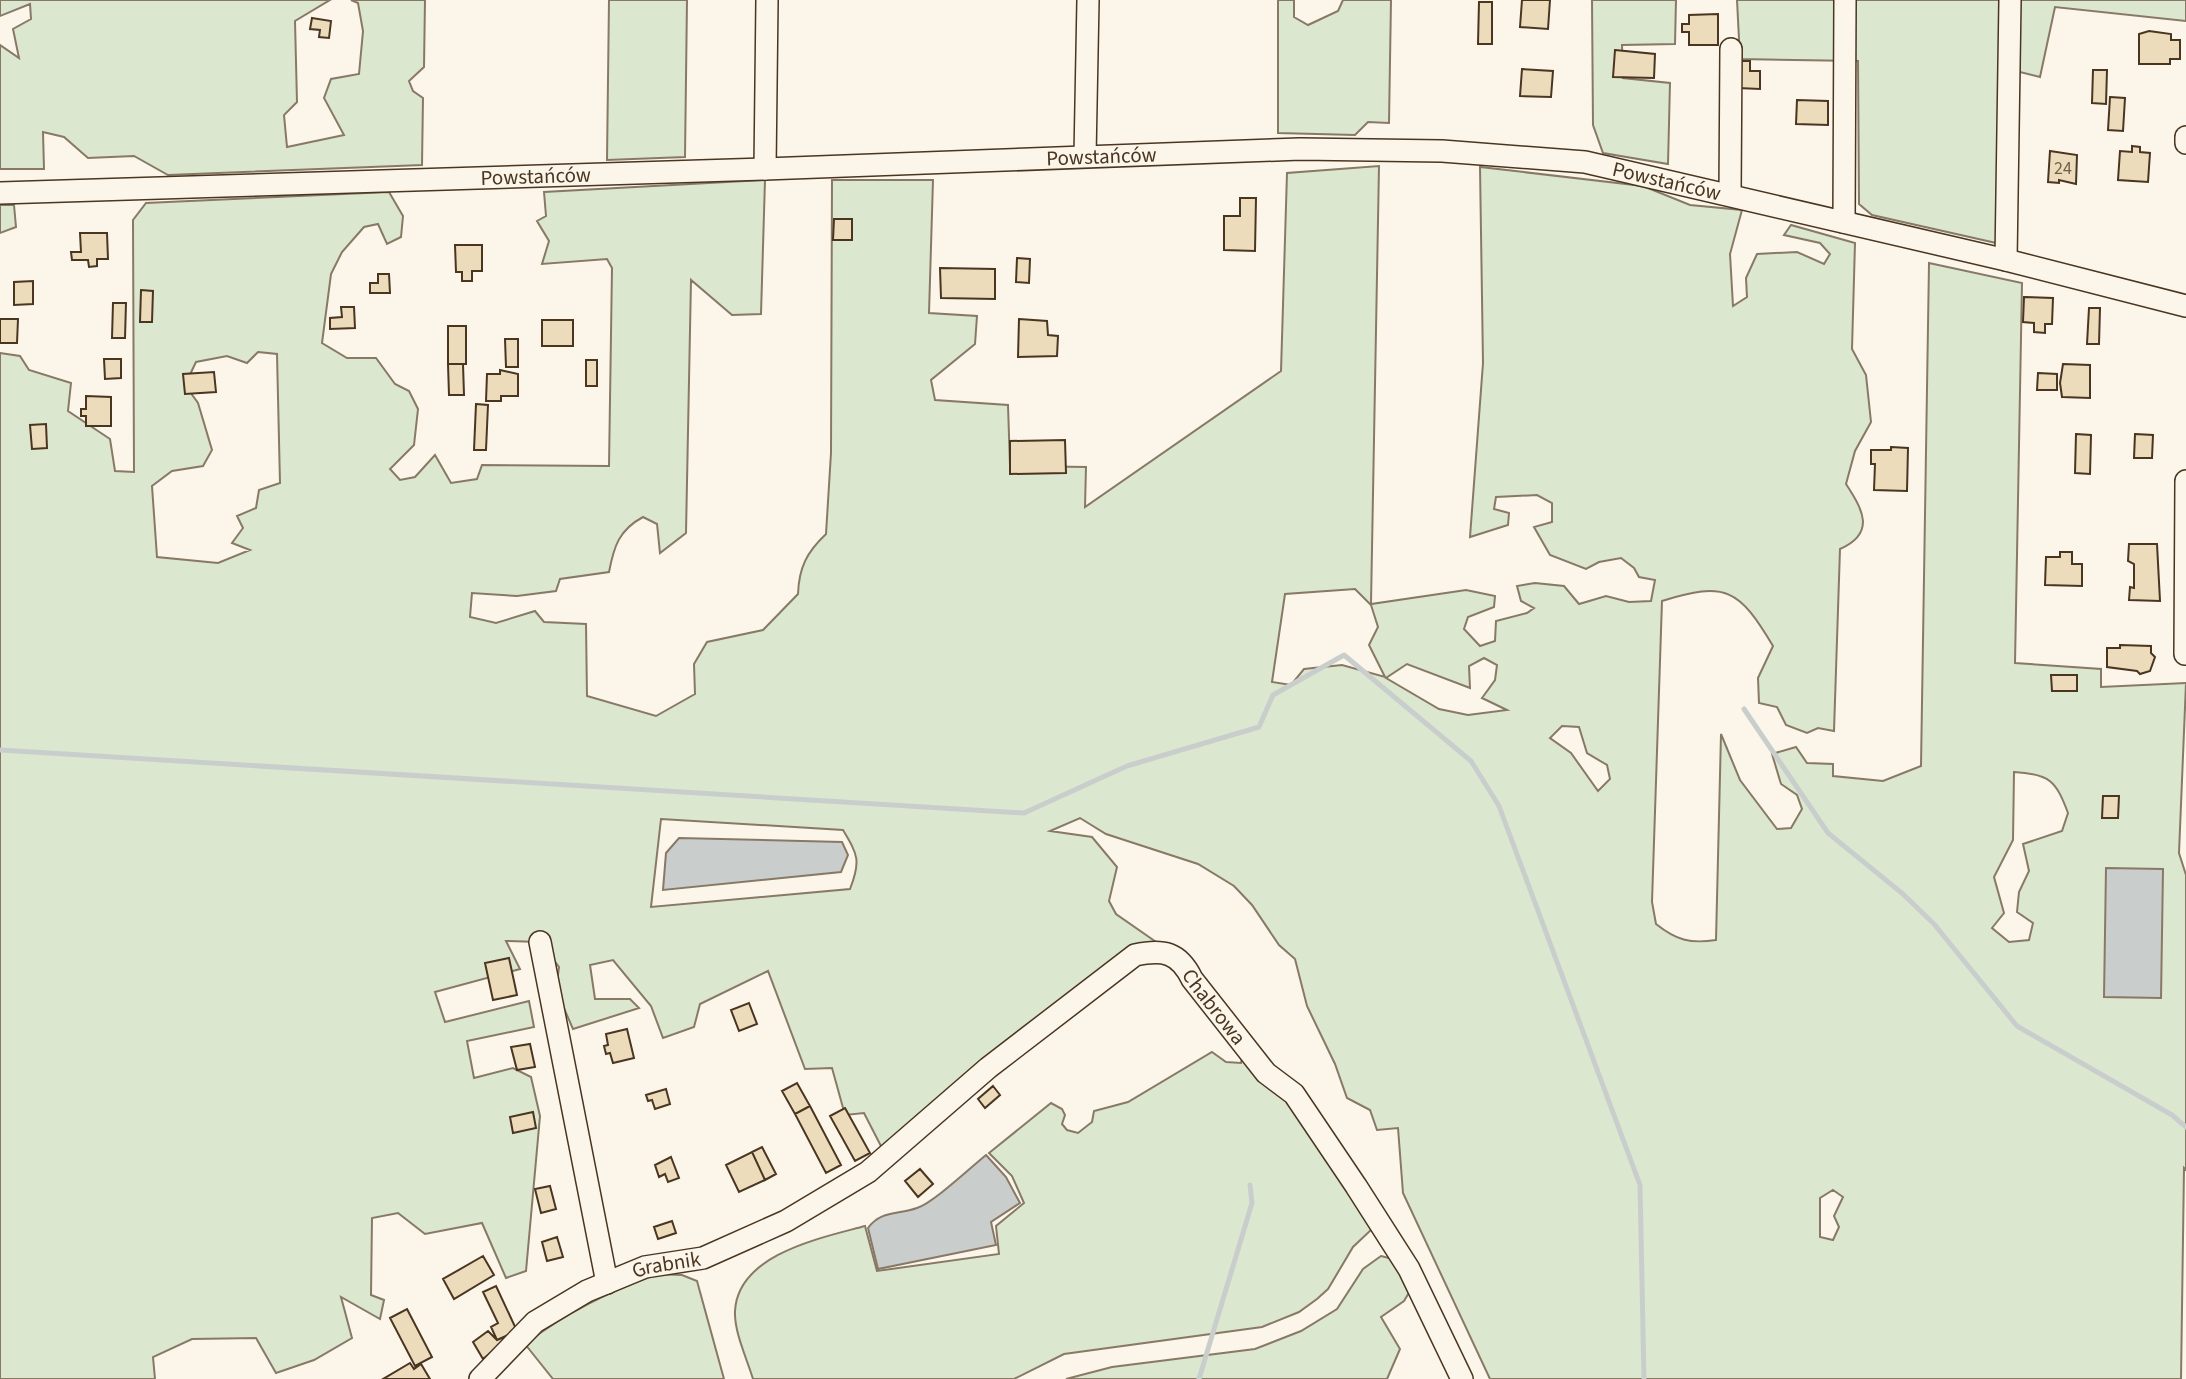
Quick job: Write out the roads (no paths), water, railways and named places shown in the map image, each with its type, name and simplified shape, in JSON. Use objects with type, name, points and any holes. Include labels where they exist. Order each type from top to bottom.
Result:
[{"type":"street","points":[[765,169],[767,0]]},
{"type":"street","points":[[1085,156],[1088,0]]},
{"type":"street","points":[[1844,222],[1845,0]]},
{"type":"street","points":[[2006,260],[2010,0]]},
{"type":"street","points":[[1730,194],[1731,49]]},
{"type":"street","points":[[2186,137],[2186,143]]},
{"type":"street","name":"Powstańców","points":[[0,193],[1300,149],[1442,151],[1585,162],[2006,260],[2186,306]]},
{"type":"street","points":[[2185,653],[2186,481]]},
{"type":"street","points":[[540,942],[607,1283]]},
{"type":"street","name":"Chabrowa","points":[[869,1172],[988,1068],[1135,955],[1156,950],[1173,954],[1185,965],[1192,979],[1266,1073],[1294,1094],[1409,1269],[1462,1379]]},
{"type":"street","name":"Grabnik","points":[[480,1379],[511,1350],[535,1322],[607,1283],[645,1267],[703,1258],[786,1221],[869,1172]]},
{"type":"waterway","points":[[0,750],[1024,813],[1127,766],[1259,727],[1273,695],[1344,655],[1471,761],[1499,806],[1640,1185],[1644,1379]]},
{"type":"waterway","points":[[1744,709],[1828,833],[1903,894],[1934,924],[2017,1026],[2172,1115],[2186,1127]]},
{"type":"waterway","points":[[1199,1379],[1252,1203],[1250,1185]]}]
